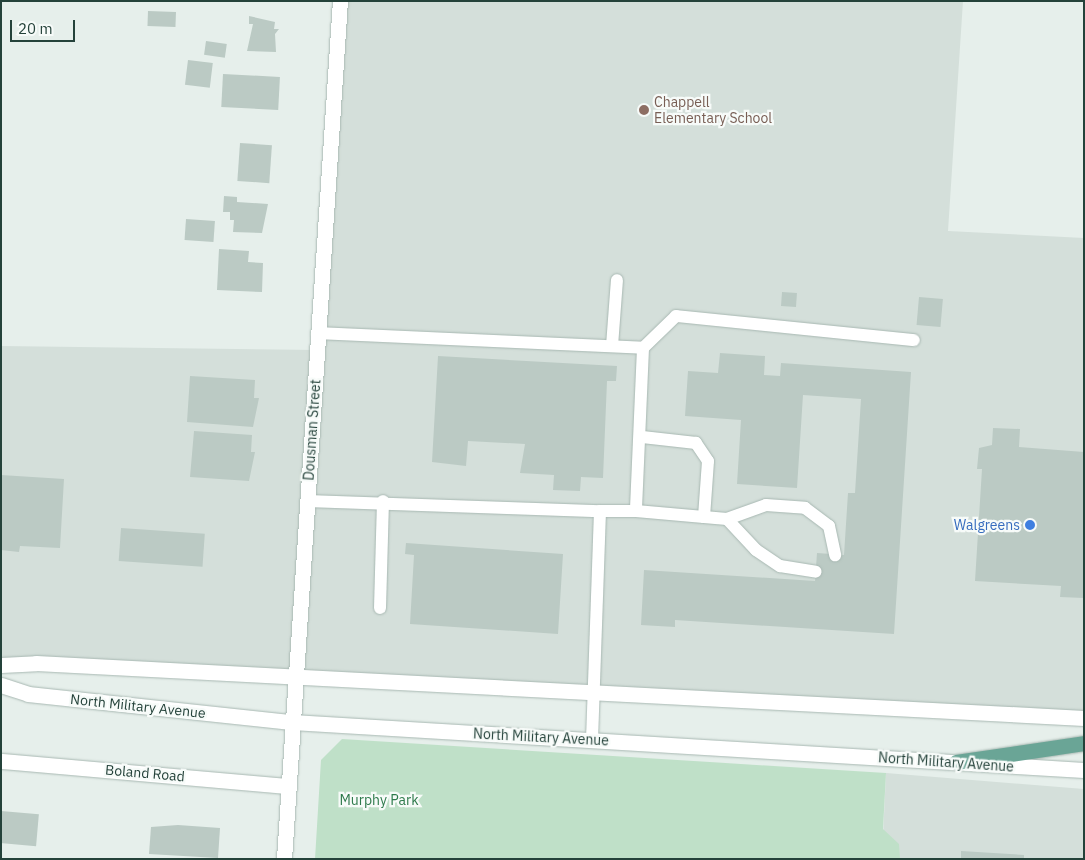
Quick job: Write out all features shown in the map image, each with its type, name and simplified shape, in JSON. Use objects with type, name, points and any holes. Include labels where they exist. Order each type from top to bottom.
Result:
[{"type":"main road","name":"Dousman Street","points":[[284,859],[340,1]]},
{"type":"main road","points":[[1,665],[296,677],[1084,718]]},
{"type":"main road","name":"North Military Avenue","points":[[1,685],[28,694],[292,722],[1084,770]]},
{"type":"main road","points":[[956,762],[1084,743]]},
{"type":"main road","name":"Boland Road","points":[[1,761],[288,786]]},
{"type":"lane","points":[[612,346],[617,280]]},
{"type":"lane","points":[[636,512],[642,437],[643,348],[676,316],[914,340]]},
{"type":"lane","points":[[317,333],[643,348]]},
{"type":"lane","points":[[642,437],[696,443],[708,461],[704,517]]},
{"type":"lane","points":[[307,501],[383,501],[636,512],[727,519],[766,505],[805,508],[829,526],[835,554]]},
{"type":"lane","points":[[380,608],[383,501]]},
{"type":"lane","points":[[592,740],[600,511]]},
{"type":"lane","points":[[727,519],[756,550],[780,566],[816,572]]},
{"type":"shaded area","points":[[340,1],[963,1],[948,231],[1084,238],[1084,718],[1,665],[1,346],[317,350]]},
{"type":"shaded area","points":[[886,773],[1084,789],[1084,859],[882,859]]},
{"type":"green space","name":"Murphy Park","points":[[342,739],[886,773],[883,829],[899,844],[900,859],[315,859],[321,760]]},
{"type":"building","points":[[148,11],[176,12],[175,27],[147,26]]},
{"type":"building","points":[[249,16],[275,22],[274,29],[279,29],[275,34],[276,52],[247,51],[253,24],[249,24]]},
{"type":"building","points":[[206,41],[227,44],[225,58],[204,55]]},
{"type":"building","points":[[188,60],[213,63],[210,88],[185,85]]},
{"type":"building","points":[[223,74],[280,77],[278,110],[221,107]]},
{"type":"building","points":[[240,143],[272,145],[269,183],[237,181]]},
{"type":"building","points":[[224,196],[237,197],[237,202],[268,204],[262,233],[233,232],[234,220],[230,220],[230,212],[223,212]]},
{"type":"building","points":[[186,219],[215,221],[213,242],[185,240]]},
{"type":"building","points":[[219,249],[249,251],[248,262],[263,263],[262,292],[217,290]]},
{"type":"building","points":[[782,292],[797,293],[796,307],[781,306]]},
{"type":"building","points":[[919,297],[943,299],[940,327],[917,325]]},
{"type":"building","points":[[720,353],[765,356],[764,375],[780,376],[781,363],[911,372],[894,634],[675,620],[675,627],[641,625],[644,570],[815,581],[817,553],[844,555],[848,493],[855,493],[861,399],[803,395],[797,488],[737,484],[741,420],[685,416],[688,371],[718,373]]},
{"type":"building","points":[[438,356],[617,366],[616,381],[607,381],[603,478],[581,477],[580,491],[553,490],[554,475],[520,473],[525,444],[468,441],[466,466],[432,462]]},
{"type":"building","points":[[190,376],[255,380],[254,398],[259,398],[253,427],[187,422]]},
{"type":"building","points":[[993,428],[1020,429],[1019,447],[1084,452],[1084,598],[1060,597],[1061,586],[975,581],[982,469],[977,469],[979,448],[992,445]]},
{"type":"building","points":[[194,431],[252,435],[251,452],[255,452],[249,481],[190,477]]},
{"type":"building","points":[[1,475],[64,479],[60,548],[20,546],[19,552],[1,550]]},
{"type":"building","points":[[121,528],[205,534],[202,567],[119,561]]},
{"type":"building","points":[[406,543],[563,554],[558,634],[410,624],[414,555],[405,554]]},
{"type":"building","points":[[1,811],[39,814],[36,846],[1,843]]},
{"type":"building","points":[[178,825],[220,828],[218,858],[149,854],[151,827]]},
{"type":"building","points":[[961,851],[1024,855],[1024,859],[961,859]]},
{"type":"place","name":"Chappell Elementary School","points":[[644,110]]},
{"type":"place","name":"Walgreens","points":[[1030,525]]}]
